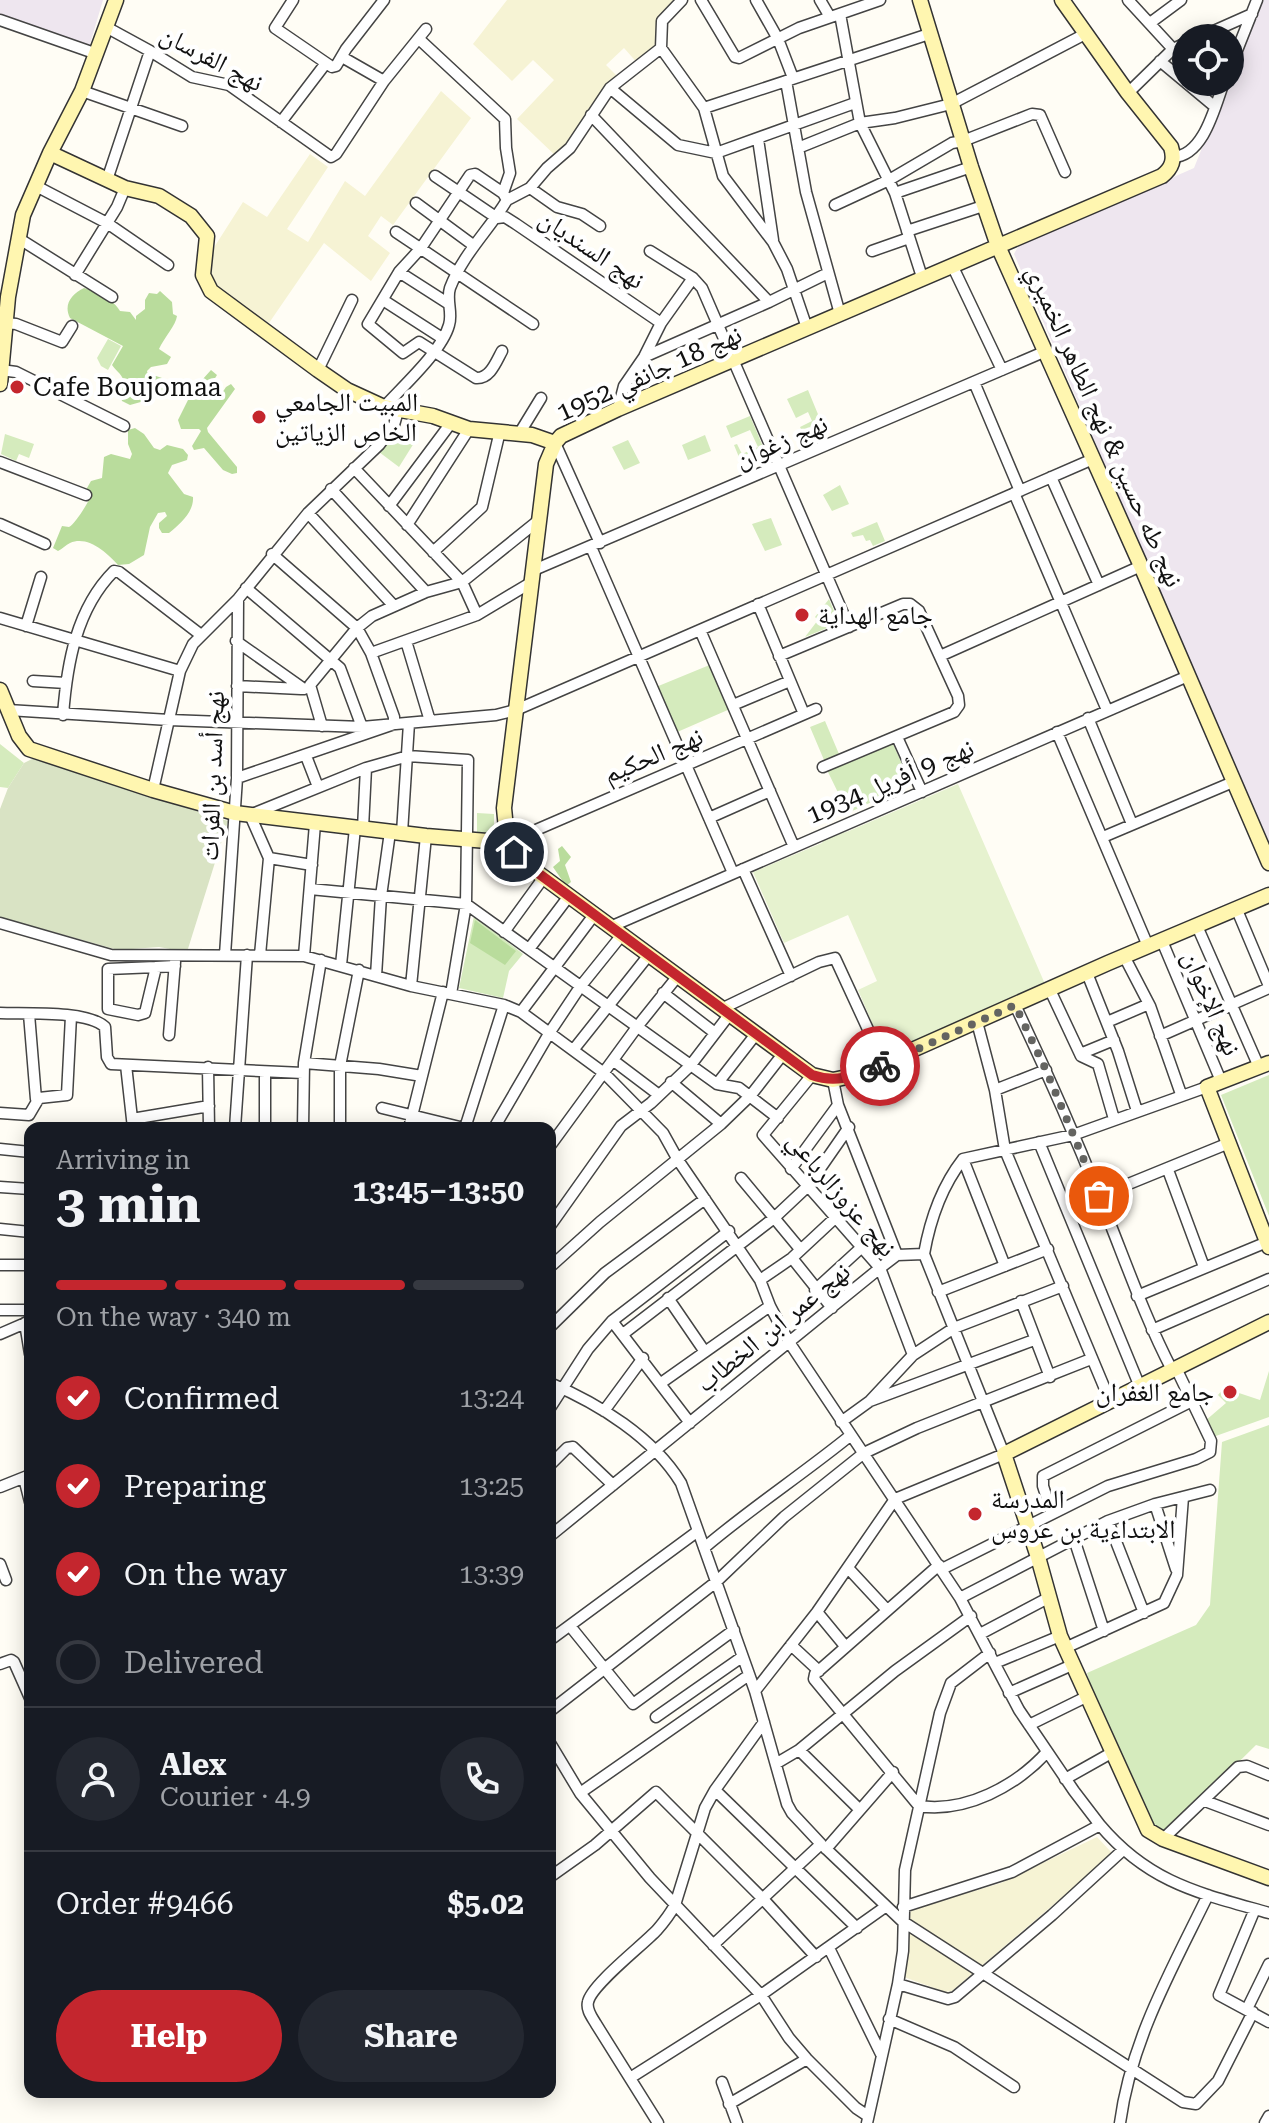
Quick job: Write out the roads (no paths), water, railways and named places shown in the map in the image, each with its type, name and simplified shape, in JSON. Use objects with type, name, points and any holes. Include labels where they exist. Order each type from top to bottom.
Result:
[{"type":"street","points":[[116,0],[82,91],[23,215],[5,323],[1,377],[16,372],[124,426]]},
{"type":"street","points":[[293,0],[275,28],[330,67],[336,66],[384,0]]},
{"type":"street","points":[[682,0],[662,21],[661,48],[704,108],[723,176],[773,242],[807,328]]},
{"type":"street","points":[[701,0],[737,58],[880,0]]},
{"type":"street","points":[[756,0],[778,39],[790,79],[793,125],[806,192],[840,314]]},
{"type":"street","points":[[820,0],[835,16],[848,59],[860,123],[895,193],[922,277]]},
{"type":"street","name":"نهج طه حسين & نهج الطاهر الخميري","points":[[920,0],[998,246],[1269,863]]},
{"type":"street","points":[[1062,0],[1171,147],[1173,157],[1181,157],[1195,148],[1218,96]]},
{"type":"street","points":[[1128,0],[1172,48]]},
{"type":"street","points":[[1150,23],[1181,0]]},
{"type":"street","points":[[1244,34],[1257,0]]},
{"type":"street","points":[[1230,24],[1252,14]]},
{"type":"street","points":[[0,20],[97,54]]},
{"type":"street","name":"نهج الفرسان","points":[[106,27],[192,77],[229,85],[333,156],[384,81],[426,29]]},
{"type":"street","points":[[798,148],[860,123],[951,104],[1087,33]]},
{"type":"street","points":[[704,108],[929,34]]},
{"type":"street","points":[[153,790],[180,671],[193,644],[238,599],[308,513],[394,425],[391,409],[449,325],[450,288],[473,245],[497,218],[505,197],[510,176],[505,119],[419,39]]},
{"type":"street","points":[[505,197],[530,188],[570,148],[610,88],[661,48]]},
{"type":"street","points":[[1128,93],[1172,50]]},
{"type":"street","points":[[107,180],[150,51]]},
{"type":"street","points":[[342,57],[384,81]]},
{"type":"street","points":[[1160,61],[1214,106]]},
{"type":"street","points":[[281,122],[326,63]]},
{"type":"street","points":[[610,88],[678,145],[716,153],[855,103]]},
{"type":"street","points":[[82,91],[182,126]]},
{"type":"street","points":[[591,115],[769,302]]},
{"type":"street","points":[[835,205],[889,180],[952,143],[1023,117],[1040,115],[1065,172]]},
{"type":"street","points":[[758,139],[773,242]]},
{"type":"street","points":[[50,153],[125,188],[154,194],[191,216],[207,236],[203,275],[211,291],[347,390],[391,409],[433,416],[469,429],[519,434],[555,443],[639,656],[709,818],[791,976]]},
{"type":"street","name":"نهج 18 جانفي 1952","points":[[507,839],[504,808],[546,464],[555,443],[570,431],[618,409],[1162,176],[1171,167],[1173,157]]},
{"type":"street","points":[[895,193],[971,167]]},
{"type":"street","points":[[502,351],[489,374],[480,379],[419,342],[404,353],[370,327],[370,317],[399,272],[421,248],[473,174],[505,197]]},
{"type":"street","name":"نهج السنديان","points":[[435,176],[497,218],[505,217],[516,224],[661,323]]},
{"type":"street","points":[[36,186],[107,223],[168,265]]},
{"type":"street","points":[[75,275],[125,188]]},
{"type":"street","points":[[530,188],[557,207],[582,214],[600,226]]},
{"type":"street","points":[[416,203],[473,245]]},
{"type":"street","points":[[872,251],[983,206]]},
{"type":"street","points":[[396,232],[533,324]]},
{"type":"street","points":[[18,238],[112,297]]},
{"type":"street","points":[[650,251],[693,278],[702,288],[849,627]]},
{"type":"street","points":[[952,265],[1002,370]]},
{"type":"street","points":[[399,272],[449,304]]},
{"type":"street","points":[[644,357],[828,273]]},
{"type":"street","points":[[618,409],[624,386],[644,357],[661,323],[693,278]]},
{"type":"street","points":[[318,370],[352,300]]},
{"type":"street","points":[[383,300],[442,338]]},
{"type":"street","points":[[5,323],[16,324],[62,342],[72,326]]},
{"type":"street","name":"نهج زغوان","points":[[371,653],[477,615],[533,576],[596,545],[1046,351]]},
{"type":"street","points":[[974,382],[1107,710]]},
{"type":"street","points":[[519,434],[541,398]]},
{"type":"street","points":[[389,506],[451,423]]},
{"type":"street","points":[[407,525],[469,429]]},
{"type":"street","points":[[433,552],[482,507],[500,431]]},
{"type":"street","points":[[8,710],[362,727],[496,715],[516,710],[1093,459]]},
{"type":"street","points":[[0,462],[86,495]]},
{"type":"street","points":[[354,468],[462,582],[477,615]]},
{"type":"street","points":[[1051,477],[1099,585]]},
{"type":"street","points":[[331,489],[426,592]]},
{"type":"street","points":[[308,513],[393,605]]},
{"type":"street","points":[[307,689],[357,628],[372,616],[426,592],[462,582],[539,520]]},
{"type":"street","points":[[0,524],[45,544]]},
{"type":"street","points":[[272,554],[357,628],[371,653],[394,724]]},
{"type":"street","points":[[940,656],[1141,566]]},
{"type":"street","points":[[63,715],[66,683],[84,614],[92,599],[116,571],[201,635]]},
{"type":"street","points":[[26,626],[41,577]]},
{"type":"street","points":[[246,588],[340,668],[362,727]]},
{"type":"street","name":"نهج أسد بن الفرات","points":[[225,955],[242,814],[237,778],[238,599]]},
{"type":"street","points":[[758,604],[804,714]]},
{"type":"street","points":[[779,656],[903,604],[910,604],[919,611],[958,696],[957,709],[823,767]]},
{"type":"street","points":[[0,618],[180,671]]},
{"type":"street","points":[[700,630],[794,847]]},
{"type":"street","points":[[236,641],[307,689],[322,726]]},
{"type":"street","points":[[406,641],[430,721]]},
{"type":"street","name":"نهج 9 أفريل 1934","points":[[615,931],[738,871],[1188,676]]},
{"type":"street","points":[[33,681],[66,683]]},
{"type":"street","points":[[733,705],[790,681]]},
{"type":"street","points":[[237,686],[307,689]]},
{"type":"street","points":[[0,690],[19,736],[29,749],[153,790],[242,814],[468,840],[507,839],[523,862],[648,956],[812,1075],[833,1080],[884,1064],[1124,956],[1269,895]]},
{"type":"street","name":"نهج الحكيم","points":[[507,839],[529,833],[816,709]]},
{"type":"street","points":[[1088,718],[1132,824]]},
{"type":"street","points":[[376,976],[381,896],[396,832],[408,756],[409,723]]},
{"type":"street","points":[[237,778],[394,724]]},
{"type":"street","name":"نهج الإخوان","points":[[1057,732],[1103,837],[1196,1022],[1214,1084]]},
{"type":"street","points":[[897,737],[922,792]]},
{"type":"street","points":[[306,756],[318,787]]},
{"type":"street","points":[[242,814],[366,768],[408,756],[468,760],[466,904],[447,993],[410,1122]]},
{"type":"street","points":[[341,965],[366,768]]},
{"type":"street","points":[[1103,837],[1233,782]]},
{"type":"street","points":[[709,818],[770,791]]},
{"type":"street","points":[[242,814],[269,858],[260,955]]},
{"type":"street","points":[[304,956],[315,824]]},
{"type":"street","points":[[411,986],[426,836]]},
{"type":"street","points":[[269,858],[312,865]]},
{"type":"street","points":[[504,932],[544,877]]},
{"type":"street","points":[[310,889],[466,904],[690,1066],[717,1084],[735,1086],[751,1095],[778,1118]]},
{"type":"street","points":[[529,949],[569,896]]},
{"type":"street","points":[[1160,1036],[1269,987],[1237,910]]},
{"type":"street","points":[[521,1012],[594,915]]},
{"type":"street","points":[[0,923],[111,955],[175,961]]},
{"type":"street","points":[[1197,926],[1232,1005],[1264,1065],[1073,1135],[963,1159],[949,1179],[928,1230],[924,1254],[1004,1454],[1062,1642],[1148,1830],[1163,1839],[1269,1878]]},
{"type":"street","points":[[498,1122],[550,1032],[615,931]]},
{"type":"street","points":[[156,967],[145,1013],[138,1015],[108,1009],[108,969],[156,967],[175,961],[225,955],[304,956],[411,986],[504,1005],[521,1012],[604,1073],[663,1133],[678,1160],[729,1231],[760,1280],[789,1342],[960,1598],[1029,1725],[1100,1825],[1123,1850],[1156,1874],[1208,1895],[1269,1913]]},
{"type":"street","points":[[236,1122],[247,955]]},
{"type":"street","points":[[574,1049],[648,956]]},
{"type":"street","points":[[1124,956],[1149,1004],[1181,1094]]},
{"type":"street","points":[[556,1218],[621,1126],[690,1066],[715,1033],[725,1012],[827,958],[836,959],[884,1064]]},
{"type":"street","points":[[303,1122],[304,1068],[321,960]]},
{"type":"street","points":[[169,1035],[175,961]]},
{"type":"street","points":[[340,1122],[340,1066],[359,970]]},
{"type":"street","points":[[1087,973],[1114,1040],[1137,1111]]},
{"type":"street","points":[[556,1138],[677,977]]},
{"type":"street","points":[[1050,990],[1080,1054],[1098,1064],[1114,1119]]},
{"type":"street","points":[[663,993],[715,1033]]},
{"type":"street","points":[[1107,1022],[1149,1004]]},
{"type":"street","points":[[466,1122],[504,1005]]},
{"type":"street","points":[[1015,1005],[1046,1070],[1152,1330],[1211,1441],[1210,1452],[1126,1479],[940,1567],[845,1646],[814,1679],[919,1806],[933,1809],[960,1806],[986,1796],[1028,1770],[1047,1752]]},
{"type":"street","points":[[0,1013],[71,1016],[103,1024],[107,1061],[126,1065],[265,1072],[340,1066],[422,1076]]},
{"type":"street","points":[[0,1113],[29,1115],[36,1099],[29,1014]]},
{"type":"street","points":[[36,1099],[67,1095],[71,1016]]},
{"type":"street","points":[[977,1022],[995,1090],[1005,1150],[1110,1401]]},
{"type":"street","points":[[717,1084],[756,1034]]},
{"type":"street","points":[[1080,1054],[1114,1040]]},
{"type":"street","points":[[556,1262],[721,1124],[751,1095],[783,1054]]},
{"type":"street","points":[[614,1061],[659,1095]]},
{"type":"street","points":[[126,1065],[132,1122]]},
{"type":"street","points":[[208,1067],[209,1122]]},
{"type":"street","points":[[995,1090],[1046,1070]]},
{"type":"street","points":[[265,1072],[265,1122]]},
{"type":"street","name":"نهج عزوزالرباعي","points":[[812,1075],[763,1135],[880,1268],[913,1355]]},
{"type":"street","points":[[833,1080],[838,1105],[897,1255],[924,1254]]},
{"type":"street","points":[[671,1082],[721,1124]]},
{"type":"street","points":[[1137,1296],[1268,1244],[1229,1143],[1214,1084]]},
{"type":"street","points":[[791,1169],[838,1105]]},
{"type":"street","points":[[137,1122],[209,1106]]},
{"type":"street","points":[[382,1108],[440,1122]]},
{"type":"street","points":[[623,1334],[774,1218],[808,1186],[849,1127]]},
{"type":"street","points":[[1039,1142],[1140,1387]]},
{"type":"street","points":[[1099,1196],[1229,1143]]},
{"type":"street","points":[[0,1149],[24,1151]]},
{"type":"street","points":[[963,1159],[1005,1266]]},
{"type":"street","points":[[1168,1170],[1204,1267]]},
{"type":"street","points":[[741,1178],[774,1218],[815,1290],[832,1308]]},
{"type":"street","points":[[0,1187],[24,1189]]},
{"type":"street","points":[[556,1321],[605,1273],[705,1199]]},
{"type":"street","points":[[760,1280],[796,1254],[835,1218]]},
{"type":"street","points":[[0,1229],[24,1231]]},
{"type":"street","points":[[556,1399],[588,1349],[612,1321],[729,1231]]},
{"type":"street","points":[[815,1290],[862,1247]]},
{"type":"street","points":[[938,1292],[1048,1249]]},
{"type":"street","name":"نهج عمر ابن الخطاب","points":[[556,1531],[897,1255]]},
{"type":"street","points":[[0,1265],[24,1265]]},
{"type":"street","points":[[1152,1330],[1269,1279]]},
{"type":"street","points":[[841,1422],[870,1401],[913,1355],[954,1328],[1063,1286]]},
{"type":"street","points":[[668,1298],[705,1352]]},
{"type":"street","points":[[1021,1301],[1050,1377]]},
{"type":"street","points":[[661,1383],[770,1306]]},
{"type":"street","points":[[0,1310],[24,1310]]},
{"type":"street","points":[[612,1321],[690,1423]]},
{"type":"street","points":[[755,1691],[817,1612],[895,1499],[1004,1454],[1269,1322]]},
{"type":"street","points":[[0,1334],[24,1323]]},
{"type":"street","points":[[870,1401],[1034,1340]]},
{"type":"street","points":[[604,1411],[643,1358]]},
{"type":"street","points":[[556,1706],[716,1582],[784,1517],[864,1453],[917,1428],[1091,1359]]},
{"type":"street","points":[[556,1386],[604,1411],[656,1450],[681,1483],[755,1691],[787,1804],[823,1847],[902,1921],[1183,2102],[1196,2104],[1218,2081],[1269,1964]]},
{"type":"street","points":[[1052,1514],[1043,1476],[1192,1401]]},
{"type":"street","points":[[704,1548],[851,1435]]},
{"type":"street","points":[[556,1459],[567,1448],[573,1447],[613,1485]]},
{"type":"street","points":[[0,1487],[24,1478]]},
{"type":"street","points":[[960,1598],[1108,1521],[1155,1504],[1210,1490]]},
{"type":"street","points":[[867,2119],[898,1984],[903,1951],[905,1870],[948,1688],[956,1677],[992,1658],[1104,1631],[1164,1603],[1177,1575],[1183,1497]]},
{"type":"street","points":[[1155,1504],[1177,1575]]},
{"type":"street","points":[[1108,1521],[1144,1613]]},
{"type":"street","points":[[556,1636],[698,1531]]},
{"type":"street","points":[[1074,1539],[1104,1631]]},
{"type":"street","points":[[0,1564],[6,1580]]},
{"type":"street","points":[[848,1568],[887,1610]]},
{"type":"street","points":[[980,1634],[1048,1598]]},
{"type":"street","points":[[817,1612],[845,1646]]},
{"type":"street","points":[[777,1763],[799,1750],[895,1671],[971,1616]]},
{"type":"street","points":[[570,1626],[633,1704],[734,1630]]},
{"type":"street","points":[[791,1645],[819,1671]]},
{"type":"street","points":[[656,1717],[742,1657]]},
{"type":"street","points":[[0,1664],[14,1662],[24,1684]]},
{"type":"street","points":[[1009,1693],[1072,1665]]},
{"type":"street","points":[[580,1793],[749,1675]]},
{"type":"street","points":[[1029,1725],[1088,1696]]},
{"type":"street","points":[[658,2123],[588,2011],[588,2000],[596,1988],[657,1930],[675,1905],[705,1808],[764,1722]]},
{"type":"street","points":[[799,1750],[860,1810]]},
{"type":"street","points":[[1065,1779],[1113,1752]]},
{"type":"street","points":[[556,1762],[675,1905],[761,1995],[807,2059],[867,2119]]},
{"type":"street","points":[[1163,1839],[1242,1765],[1269,1775]]},
{"type":"street","points":[[713,1945],[764,1900],[795,1867],[823,1847],[893,1772]]},
{"type":"street","points":[[715,1790],[857,1928]]},
{"type":"street","points":[[556,1872],[656,1792],[816,1957]]},
{"type":"street","points":[[1205,1801],[1269,1825]]},
{"type":"street","points":[[903,1907],[1004,1876],[1100,1825]]},
{"type":"street","points":[[898,1984],[948,1999],[955,1997],[1123,1850]]},
{"type":"street","points":[[1120,2123],[1131,2069],[1147,2018],[1208,1895]]},
{"type":"street","points":[[630,2078],[761,1995],[885,1907]]},
{"type":"street","points":[[1255,1909],[1219,1995],[1269,2022]]},
{"type":"street","points":[[829,1948],[881,2054]]},
{"type":"street","points":[[889,2019],[954,2047],[1014,2087]]},
{"type":"street","points":[[729,2104],[807,2059]]},
{"type":"street","points":[[722,2082],[737,2123]]},
{"type":"street","points":[[1265,2123],[1269,2116]]},
{"type":"place","name":"Cafe Boujomaa","points":[[17,387]]},
{"type":"place","name":"المبيت الجامعي الخاص الزياتين","points":[[259,417]]},
{"type":"place","name":"جامع الهداية","points":[[802,615]]},
{"type":"place","name":"جامع الغفران","points":[[1230,1392]]},
{"type":"place","name":"المدرسة الابتداءية بن عروس","points":[[975,1514]]}]
